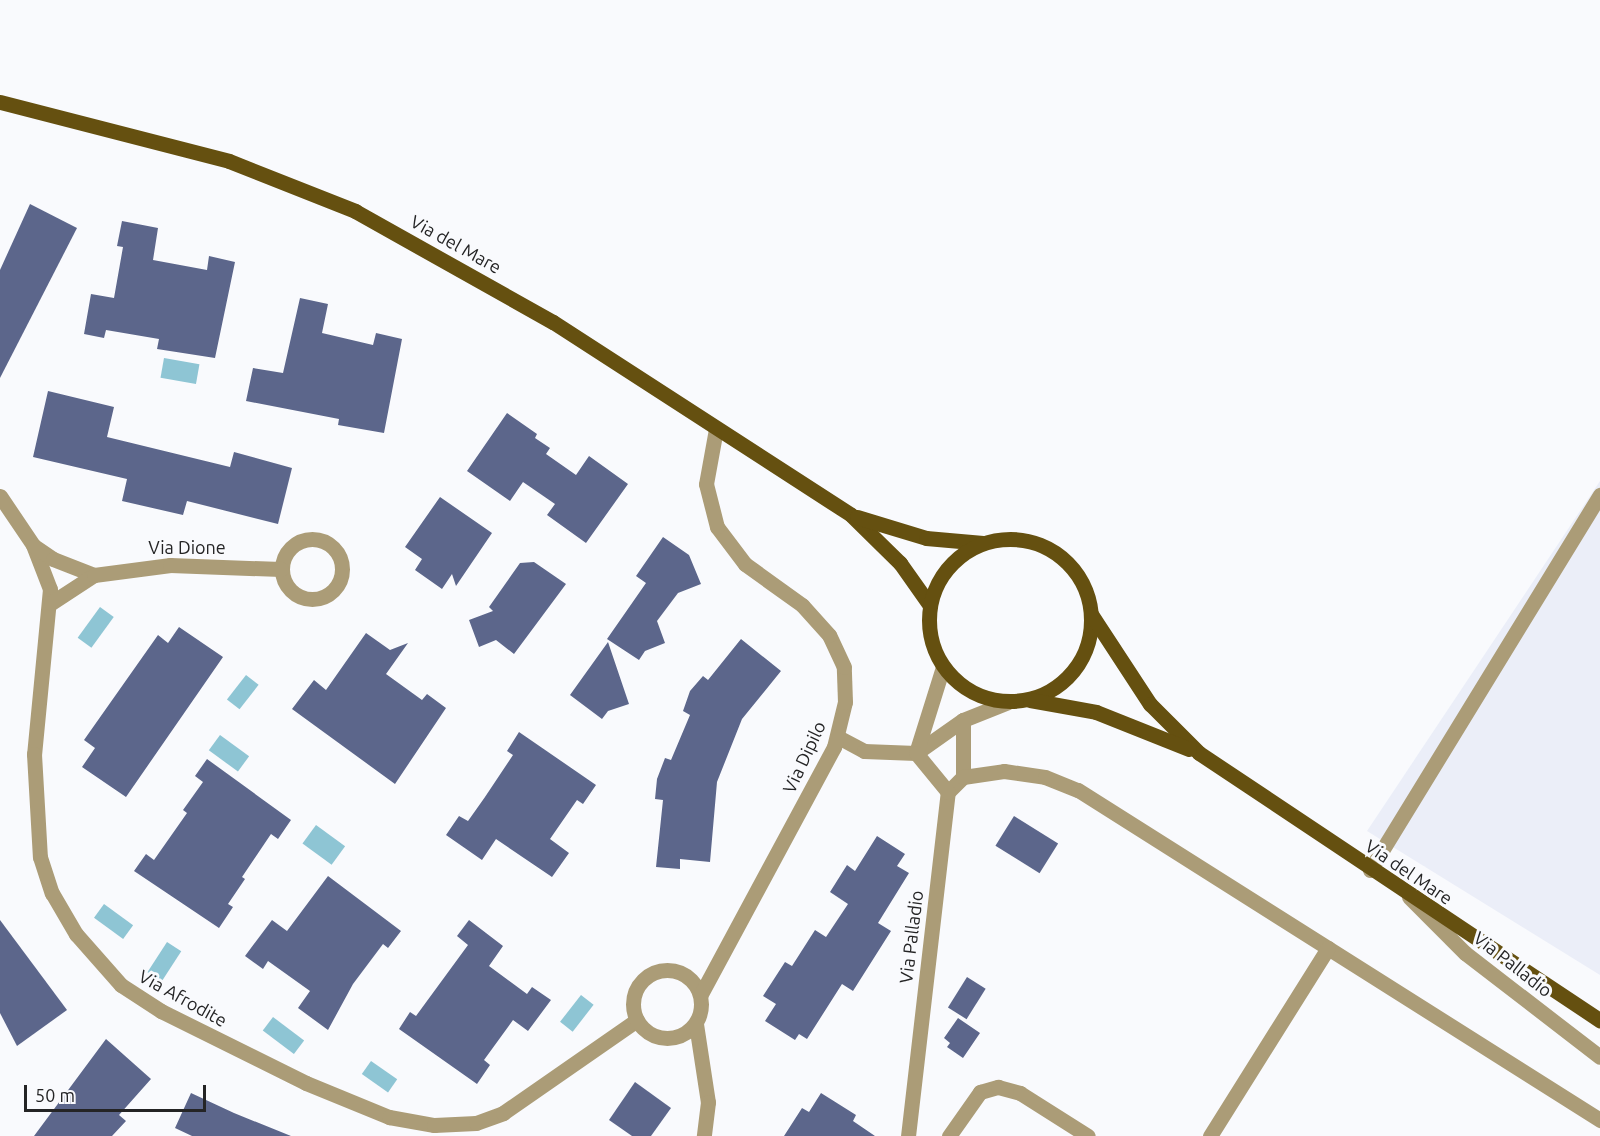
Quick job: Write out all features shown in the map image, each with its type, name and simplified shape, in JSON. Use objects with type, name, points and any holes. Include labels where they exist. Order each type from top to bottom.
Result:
[{"type":"main road","name":"Via del Mare","points":[[0,102],[180,146],[327,198],[497,289],[851,515],[900,563],[929,604]]},
{"type":"main road","name":"Via del Mare","points":[[851,515],[926,538],[983,543]]},
{"type":"main road","points":[[1032,541],[1055,552],[1086,590],[1091,614],[1088,643],[1076,668],[1056,688],[1030,700],[1008,702],[983,698],[960,686],[943,667],[933,648],[929,604],[948,566],[983,543],[1032,541]]},
{"type":"main road","name":"Via del Mare","points":[[1091,614],[1150,704],[1199,753],[1407,895],[1600,1020]]},
{"type":"main road","name":"Via del Mare","points":[[1030,700],[1096,712],[1199,753]]},
{"type":"street","name":"Via Dipilo","points":[[697,988],[721,957],[838,738],[846,693],[844,667],[835,644],[802,605],[736,555],[713,517],[706,484],[716,429]]},
{"type":"street","points":[[1370,870],[1600,495]]},
{"type":"street","name":"Via Afrodite","points":[[0,496],[33,545],[48,578],[51,603],[34,754],[40,857],[52,893],[84,948],[137,996],[306,1083],[389,1117],[440,1126],[476,1123],[503,1113],[637,1020]]},
{"type":"street","points":[[310,538],[328,543],[342,567],[331,593],[313,600],[287,588],[281,569],[293,544],[310,538]]},
{"type":"street","name":"Via Dione","points":[[33,545],[53,559],[94,575]]},
{"type":"street","name":"Via Dione","points":[[51,603],[94,575],[170,565],[281,569]]},
{"type":"street","points":[[916,753],[943,667]]},
{"type":"street","points":[[838,738],[864,751],[916,753],[963,720],[1008,702]]},
{"type":"street","points":[[963,720],[963,777]]},
{"type":"street","points":[[916,753],[948,792],[963,777],[1029,773],[1078,790],[1600,1120]]},
{"type":"street","name":"Via Palladio","points":[[908,1136],[948,792]]},
{"type":"street","name":"Via Palladio","points":[[1407,895],[1465,953],[1600,1057]]},
{"type":"street","points":[[1210,1136],[1328,948]]},
{"type":"street","points":[[696,1024],[679,1037],[668,1039],[645,1031],[637,1020],[634,996],[645,978],[665,969],[697,988],[696,1024],[708,1102],[704,1136]]},
{"type":"street","points":[[950,1136],[980,1092],[998,1087],[1020,1093],[1088,1136]]},
{"type":"shaded area","points":[[1600,481],[1600,975],[1367,831]]},
{"type":"water","points":[[164,358],[199,364],[196,384],[161,378]]},
{"type":"water","points":[[100,607],[114,617],[91,648],[78,638]]},
{"type":"water","points":[[246,675],[259,685],[240,709],[227,699]]},
{"type":"water","points":[[220,735],[249,756],[238,772],[209,750]]},
{"type":"water","points":[[316,825],[345,846],[332,865],[302,844]]},
{"type":"water","points":[[104,904],[133,925],[123,939],[94,918]]},
{"type":"water","points":[[167,942],[181,951],[162,981],[147,972]]},
{"type":"water","points":[[581,995],[594,1005],[573,1032],[560,1022]]},
{"type":"water","points":[[273,1017],[304,1040],[294,1054],[263,1031]]},
{"type":"water","points":[[371,1061],[397,1079],[388,1092],[362,1074]]},
{"type":"building","points":[[30,204],[77,228],[0,378],[0,270]]},
{"type":"building","points":[[122,221],[158,228],[153,260],[207,270],[209,256],[235,262],[215,358],[157,349],[159,339],[106,330],[104,338],[84,334],[91,294],[114,298],[123,247],[117,246]]},
{"type":"building","points":[[300,298],[328,304],[322,333],[373,345],[376,333],[402,339],[384,433],[338,425],[339,419],[246,401],[253,368],[283,373]]},
{"type":"building","points":[[48,391],[114,407],[107,437],[230,467],[234,452],[292,468],[278,524],[187,501],[183,515],[122,501],[127,479],[33,457]]},
{"type":"building","points":[[507,413],[537,434],[535,438],[550,448],[546,454],[576,475],[589,456],[628,484],[586,543],[547,515],[555,504],[523,482],[510,501],[467,471]]},
{"type":"building","points":[[440,497],[492,533],[456,586],[452,574],[442,589],[415,570],[422,559],[405,547]]},
{"type":"building","points":[[663,537],[689,555],[701,584],[678,593],[657,621],[665,643],[645,651],[639,660],[607,639],[646,583],[636,576]]},
{"type":"building","points":[[534,562],[566,584],[514,654],[496,640],[479,647],[469,620],[493,611],[489,607],[520,563]]},
{"type":"building","points":[[179,627],[223,657],[126,797],[82,767],[95,748],[84,740],[158,635],[168,643]]},
{"type":"building","points":[[366,633],[390,650],[408,643],[386,674],[422,700],[427,694],[446,708],[395,784],[292,709],[314,680],[326,690]]},
{"type":"building","points":[[741,639],[781,671],[742,719],[717,782],[710,862],[680,859],[680,869],[656,867],[663,800],[655,799],[657,779],[665,758],[671,760],[690,715],[683,711],[690,691],[703,676],[708,680]]},
{"type":"building","points":[[608,642],[629,704],[608,711],[602,719],[570,695]]},
{"type":"building","points":[[519,732],[596,785],[583,804],[577,800],[550,839],[569,853],[552,877],[496,839],[482,860],[446,835],[459,816],[468,821],[513,755],[507,751]]},
{"type":"building","points":[[207,759],[291,820],[278,839],[271,834],[242,877],[245,879],[228,904],[233,907],[219,928],[134,871],[146,854],[154,860],[187,813],[183,810],[203,782],[195,776]]},
{"type":"building","points":[[1014,816],[1058,844],[1040,873],[995,846]]},
{"type":"building","points":[[877,836],[905,854],[897,866],[909,873],[878,923],[891,931],[853,991],[842,984],[807,1039],[799,1034],[795,1040],[765,1021],[776,1004],[763,996],[785,962],[792,966],[815,930],[826,937],[848,904],[830,892],[847,865],[855,871]]},
{"type":"building","points":[[328,876],[401,931],[388,948],[383,944],[353,984],[328,1030],[298,1008],[310,991],[268,961],[263,969],[245,956],[272,920],[287,931]]},
{"type":"building","points":[[0,920],[67,1010],[17,1046],[0,1013]]},
{"type":"building","points":[[469,920],[503,946],[489,966],[527,994],[532,987],[551,1000],[528,1031],[513,1020],[484,1060],[490,1065],[477,1084],[399,1029],[410,1012],[416,1016],[468,945],[457,936]]},
{"type":"building","points":[[967,977],[986,989],[967,1019],[948,1008]]},
{"type":"building","points":[[958,1018],[980,1033],[963,1058],[947,1047],[950,1043],[944,1038]]},
{"type":"building","points":[[106,1039],[151,1079],[119,1115],[126,1121],[112,1136],[34,1136]]},
{"type":"building","points":[[635,1082],[671,1108],[651,1136],[632,1136],[609,1120]]},
{"type":"building","points":[[191,1093],[291,1136],[192,1136],[175,1128]]},
{"type":"building","points":[[821,1093],[856,1115],[853,1121],[875,1136],[784,1136],[802,1108],[809,1112]]}]
